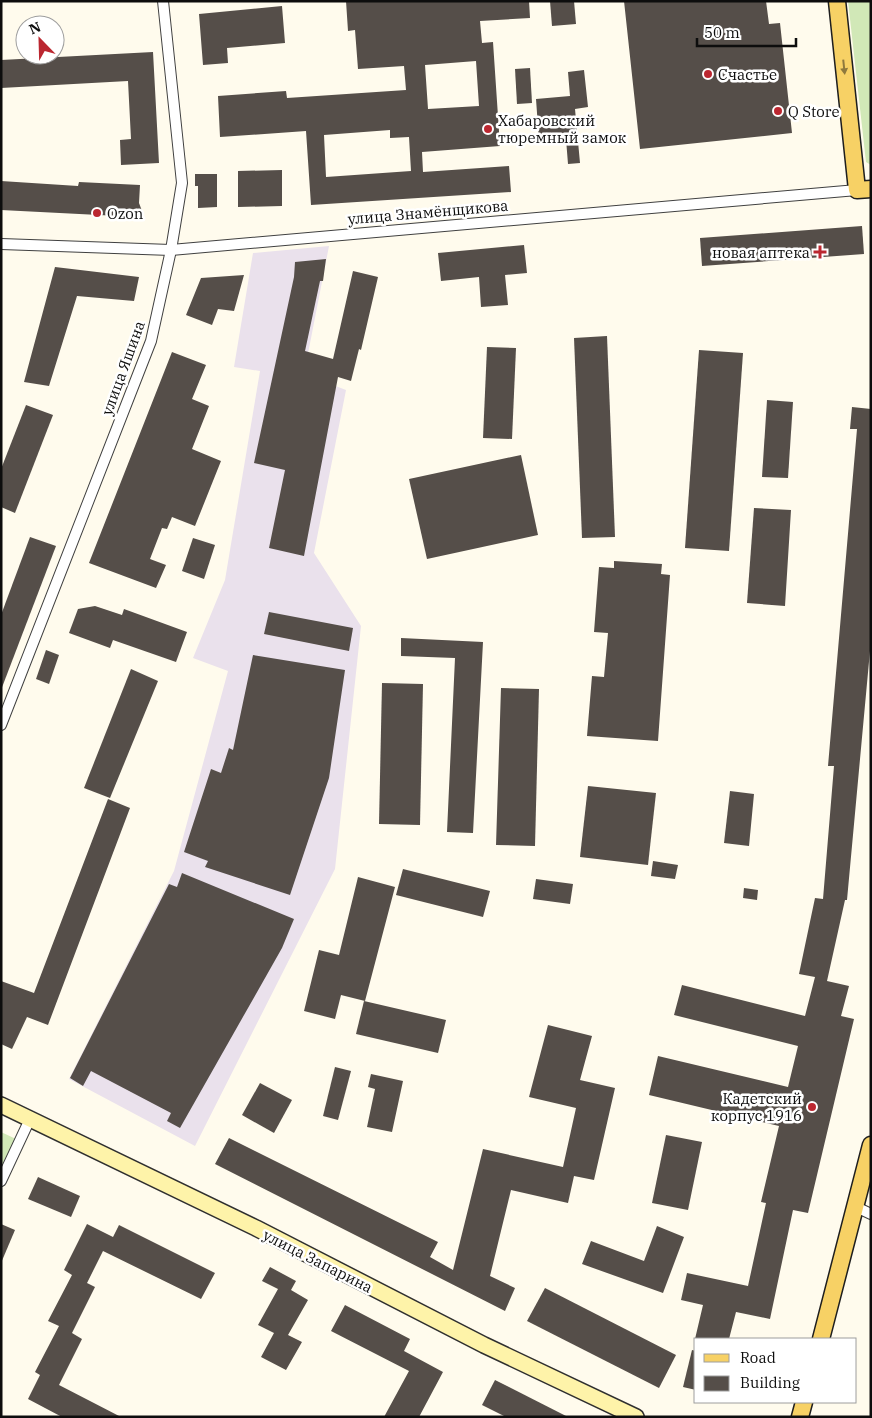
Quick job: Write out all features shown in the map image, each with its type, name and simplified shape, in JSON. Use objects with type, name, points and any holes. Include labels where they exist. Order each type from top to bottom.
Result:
[{"type":"main road","points":[[837,1],[864,189]]},
{"type":"main road","points":[[821,1338],[863,1210],[871,1145]]},
{"type":"main road","points":[[800,1417],[804,1403]]},
{"type":"street","name":"улица Яшина","points":[[1,725],[151,341],[171,250],[182,183],[163,1]]},
{"type":"street","name":"улица Знамёнщикова","points":[[1,244],[171,250],[864,189]]},
{"type":"street","name":"улица Запарина","points":[[1,1105],[256,1228],[484,1345],[636,1417]]},
{"type":"street","points":[[1,1181],[30,1119]]},
{"type":"shaded area","points":[[329,246],[304,374],[346,390],[314,553],[361,626],[335,869],[195,1146],[69,1079],[174,871],[228,671],[193,658],[225,580],[260,371],[234,367],[253,253]]},
{"type":"green space","points":[[848,1],[871,1],[871,165],[866,162]]},
{"type":"green space","points":[[1,1132],[16,1139],[1,1171]]},
{"type":"building","points":[[346,1],[529,1],[530,18],[480,21],[482,43],[493,42],[500,146],[422,152],[423,172],[509,166],[511,192],[311,205],[306,131],[220,137],[218,96],[286,91],[287,98],[406,90],[404,66],[358,69],[355,30],[348,31]],"holes":[[[476,61],[479,106],[428,109],[425,65]],[[390,130],[390,138],[409,137],[411,171],[326,177],[324,135]]]},
{"type":"building","points":[[550,1],[574,1],[576,24],[552,26]]},
{"type":"building","name":"Счастье","points":[[624,1],[766,1],[769,24],[780,23],[792,133],[640,149]]},
{"type":"building","points":[[282,6],[285,43],[227,48],[228,63],[203,65],[199,14]]},
{"type":"building","points":[[153,52],[159,163],[121,165],[120,140],[131,139],[128,81],[1,88],[1,60],[15,59],[15,65],[65,65],[65,57]]},
{"type":"building","points":[[530,68],[532,103],[517,104],[515,69]]},
{"type":"building","points":[[584,70],[588,107],[575,109],[580,163],[568,164],[566,139],[539,141],[536,99],[570,96],[568,72]]},
{"type":"building","points":[[282,170],[282,206],[238,207],[238,171]]},
{"type":"building","points":[[195,174],[217,174],[217,207],[198,208],[198,186],[195,186]]},
{"type":"building","points":[[1,181],[78,186],[79,182],[140,185],[139,203],[142,211],[138,214],[138,217],[1,210]]},
{"type":"building","points":[[862,226],[864,254],[702,266],[700,238]]},
{"type":"building","points":[[524,245],[527,273],[505,275],[508,305],[481,307],[479,277],[441,281],[438,253]]},
{"type":"building","points":[[326,259],[323,281],[320,281],[305,351],[333,359],[353,271],[378,277],[361,350],[359,349],[351,381],[338,377],[304,556],[269,548],[285,470],[254,463],[294,277],[295,262]]},
{"type":"building","points":[[55,267],[139,277],[134,301],[77,296],[49,386],[24,382]]},
{"type":"building","points":[[244,275],[234,311],[218,309],[212,325],[186,315],[201,278]]},
{"type":"building","points":[[607,336],[615,537],[582,538],[574,338]]},
{"type":"building","points":[[487,347],[516,348],[512,439],[483,438]]},
{"type":"building","points":[[699,350],[743,353],[729,551],[685,548]]},
{"type":"building","points":[[172,352],[206,365],[192,399],[209,406],[192,449],[221,461],[195,526],[172,517],[167,529],[162,528],[150,559],[166,565],[156,588],[89,563]]},
{"type":"building","points":[[767,400],[793,402],[788,478],[762,477]]},
{"type":"building","points":[[26,405],[53,415],[15,513],[1,507],[1,469]]},
{"type":"building","points":[[852,407],[871,409],[871,640],[847,900],[845,900],[827,981],[849,986],[841,1016],[854,1019],[808,1213],[793,1210],[770,1319],[736,1312],[729,1338],[695,1338],[703,1305],[681,1300],[687,1273],[748,1286],[766,1203],[761,1202],[779,1126],[649,1095],[658,1056],[788,1087],[798,1046],[674,1015],[682,985],[805,1016],[815,977],[799,974],[815,898],[823,899],[834,766],[828,766],[857,429],[850,429]]},
{"type":"building","points":[[521,455],[538,535],[427,559],[409,479]]},
{"type":"building","points":[[754,508],[791,510],[785,606],[747,603]]},
{"type":"building","points":[[30,537],[56,546],[1,690],[1,615]]},
{"type":"building","points":[[193,538],[215,545],[204,579],[182,571]]},
{"type":"building","points":[[614,561],[662,564],[661,574],[670,575],[658,741],[587,736],[592,676],[604,677],[608,633],[594,632],[599,567],[614,568]]},
{"type":"building","points":[[95,606],[122,615],[124,609],[187,632],[176,662],[113,640],[110,648],[69,633],[78,609]]},
{"type":"building","points":[[269,612],[353,628],[349,651],[264,634]]},
{"type":"building","points":[[401,638],[483,642],[473,833],[447,832],[455,658],[401,656]]},
{"type":"building","points":[[46,650],[59,655],[49,684],[36,679]]},
{"type":"building","points":[[253,655],[345,670],[329,778],[290,895],[205,867],[208,861],[184,852],[211,769],[221,773],[229,748],[233,750]]},
{"type":"building","points":[[131,669],[158,681],[110,798],[84,788]]},
{"type":"building","points":[[382,683],[423,684],[420,825],[379,824]]},
{"type":"building","points":[[501,688],[539,689],[535,846],[496,845]]},
{"type":"building","points":[[588,786],[656,793],[648,865],[580,857]]},
{"type":"building","points":[[730,791],[754,794],[749,846],[724,843]]},
{"type":"building","points":[[108,799],[130,808],[48,1025],[27,1017],[12,1049],[1,1044],[1,981],[34,993]]},
{"type":"building","points":[[653,861],[678,865],[675,879],[651,876]]},
{"type":"building","points":[[403,869],[490,891],[483,917],[396,895]]},
{"type":"building","points":[[182,873],[294,919],[282,948],[180,1128],[167,1121],[171,1113],[91,1071],[83,1086],[70,1078],[169,884],[177,887]]},
{"type":"building","points":[[358,877],[395,887],[365,1001],[341,995],[335,1019],[304,1011],[319,950],[339,955]]},
{"type":"building","points":[[536,879],[573,884],[570,904],[533,899]]},
{"type":"building","points":[[744,888],[758,890],[757,900],[743,898]]},
{"type":"building","points":[[364,1001],[446,1020],[438,1053],[356,1034]]},
{"type":"building","points":[[548,1025],[592,1036],[580,1080],[615,1088],[594,1180],[574,1176],[568,1203],[511,1190],[490,1276],[515,1288],[505,1311],[215,1164],[229,1138],[438,1242],[430,1257],[453,1270],[483,1149],[563,1167],[576,1108],[529,1097]]},
{"type":"building","points":[[335,1067],[351,1071],[338,1120],[323,1116]]},
{"type":"building","points":[[371,1074],[403,1081],[392,1132],[367,1127],[375,1089],[368,1087]]},
{"type":"building","points":[[260,1083],[292,1100],[274,1133],[242,1115]]},
{"type":"building","points":[[666,1135],[702,1142],[688,1210],[652,1203]]},
{"type":"building","points":[[38,1177],[80,1196],[71,1217],[28,1199]]},
{"type":"building","points":[[1,1224],[15,1230],[1,1263]]},
{"type":"building","points":[[87,1224],[113,1237],[119,1225],[215,1273],[201,1299],[103,1251],[87,1283],[95,1287],[72,1333],[82,1339],[59,1385],[121,1417],[62,1417],[28,1399],[40,1375],[35,1372],[59,1326],[48,1321],[72,1275],[64,1270]]},
{"type":"building","points":[[657,1226],[684,1237],[663,1293],[582,1264],[591,1241],[644,1261]]},
{"type":"building","points":[[270,1267],[296,1281],[291,1290],[308,1300],[288,1335],[302,1342],[286,1370],[261,1357],[274,1333],[258,1325],[278,1289],[262,1281]]},
{"type":"building","points":[[545,1288],[676,1355],[659,1388],[527,1321]]},
{"type":"building","points":[[345,1305],[410,1339],[404,1351],[443,1372],[419,1417],[384,1417],[409,1371],[331,1331]]},
{"type":"building","points":[[692,1350],[694,1350],[694,1390],[683,1387]]},
{"type":"building","points":[[495,1380],[568,1417],[506,1417],[482,1405]]},
{"type":"place","name":"Счастье","points":[[708,74]]},
{"type":"place","name":"Q Store","points":[[778,111]]},
{"type":"place","name":"Хабаровский тюремный замок","points":[[488,129]]},
{"type":"place","name":"Ozon","points":[[97,213]]},
{"type":"place","name":"новая аптека","points":[[820,252]]},
{"type":"place","name":"Кадетский корпус 1916","points":[[812,1107]]}]
